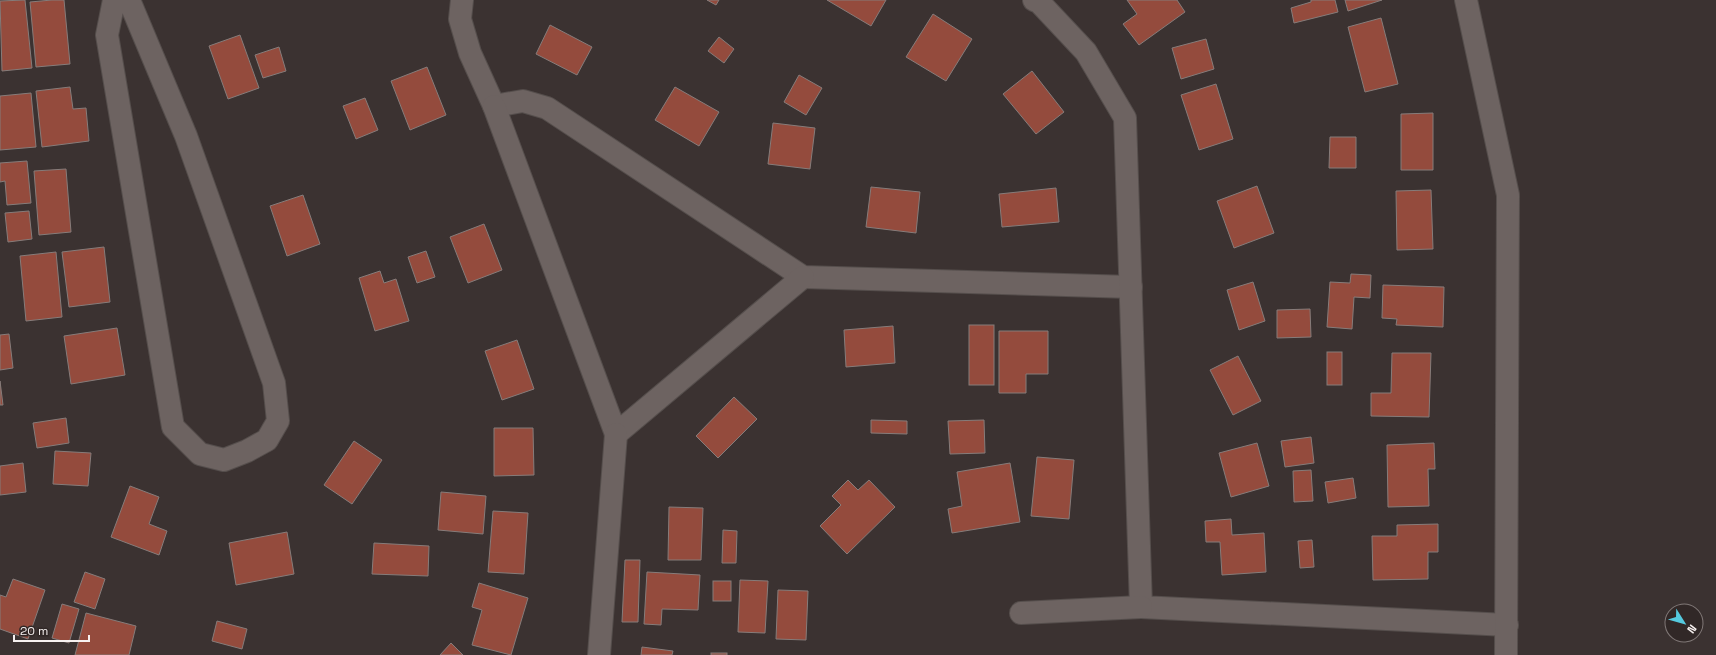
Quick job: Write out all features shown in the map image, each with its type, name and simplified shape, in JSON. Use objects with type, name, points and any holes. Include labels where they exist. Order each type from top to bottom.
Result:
[{"type":"street","points":[[114,0],[107,35],[173,427],[200,454],[224,460],[247,451],[266,440],[278,421],[274,383],[186,136],[129,0]]},
{"type":"street","points":[[462,0],[460,19],[470,53],[494,106],[616,434],[599,655]]},
{"type":"street","points":[[1034,0],[1039,2],[1086,52],[1125,118],[1141,607]]},
{"type":"street","points":[[1466,0],[1508,195],[1506,655]]},
{"type":"street","points":[[494,106],[523,101],[547,108],[803,277],[1131,287]]},
{"type":"street","points":[[616,434],[803,277]]},
{"type":"street","points":[[1021,613],[1141,607],[1506,625]]},
{"type":"building","points":[[25,0],[32,68],[2,71],[0,1]]},
{"type":"building","points":[[64,0],[70,64],[36,67],[30,2]]},
{"type":"building","points":[[707,0],[719,0],[716,5]]},
{"type":"building","points":[[827,0],[886,0],[871,26]]},
{"type":"building","points":[[1127,0],[1177,0],[1185,12],[1139,45],[1123,24],[1137,14]]},
{"type":"building","points":[[1311,0],[1335,0],[1338,12],[1294,23],[1291,8],[1311,2]]},
{"type":"building","points":[[1345,0],[1382,0],[1348,11]]},
{"type":"building","points":[[933,14],[972,39],[946,81],[906,57]]},
{"type":"building","points":[[1381,18],[1398,84],[1365,92],[1348,27]]},
{"type":"building","points":[[550,25],[592,47],[577,75],[536,54]]},
{"type":"building","points":[[240,35],[259,88],[228,99],[209,46]]},
{"type":"building","points":[[719,37],[734,49],[724,63],[708,51]]},
{"type":"building","points":[[1206,39],[1214,69],[1181,79],[1172,48]]},
{"type":"building","points":[[279,47],[286,71],[263,78],[255,55]]},
{"type":"building","points":[[427,67],[446,115],[410,130],[391,81]]},
{"type":"building","points":[[1032,71],[1064,112],[1036,134],[1003,94]]},
{"type":"building","points":[[799,75],[822,88],[806,115],[784,102]]},
{"type":"building","points":[[1216,84],[1233,139],[1199,150],[1181,95]]},
{"type":"building","points":[[70,87],[73,109],[86,108],[89,141],[42,147],[36,91]]},
{"type":"building","points":[[675,87],[719,112],[699,146],[655,120]]},
{"type":"building","points":[[31,93],[36,147],[0,150],[0,96]]},
{"type":"building","points":[[365,98],[378,130],[356,139],[343,106]]},
{"type":"building","points":[[1433,113],[1433,170],[1401,170],[1401,114]]},
{"type":"building","points":[[773,123],[815,128],[810,169],[768,164]]},
{"type":"building","points":[[1330,137],[1356,137],[1356,168],[1329,168]]},
{"type":"building","points":[[27,161],[31,203],[7,205],[5,181],[0,182],[0,163]]},
{"type":"building","points":[[66,169],[71,232],[39,235],[34,171]]},
{"type":"building","points":[[1257,186],[1274,233],[1234,248],[1217,201]]},
{"type":"building","points":[[871,187],[920,192],[916,233],[866,227]]},
{"type":"building","points":[[1056,188],[1059,222],[1002,227],[999,194]]},
{"type":"building","points":[[1431,190],[1433,249],[1397,250],[1396,191]]},
{"type":"building","points":[[303,195],[320,244],[287,256],[270,206]]},
{"type":"building","points":[[29,211],[32,239],[8,242],[5,213]]},
{"type":"building","points":[[484,224],[502,270],[468,283],[450,237]]},
{"type":"building","points":[[104,247],[110,302],[69,307],[62,252]]},
{"type":"building","points":[[426,251],[435,277],[417,283],[408,257]]},
{"type":"building","points":[[56,252],[62,317],[26,321],[20,256]]},
{"type":"building","points":[[380,271],[384,283],[396,279],[409,321],[375,331],[359,278]]},
{"type":"building","points":[[1351,274],[1371,275],[1370,298],[1354,297],[1352,329],[1327,327],[1330,282],[1350,283]]},
{"type":"building","points":[[1253,282],[1265,321],[1239,330],[1227,290]]},
{"type":"building","points":[[1383,285],[1444,287],[1443,327],[1396,325],[1397,319],[1382,318]]},
{"type":"building","points":[[1310,309],[1311,337],[1277,338],[1277,310]]},
{"type":"building","points":[[969,325],[994,325],[994,385],[969,385]]},
{"type":"building","points":[[893,326],[895,363],[846,367],[844,330]]},
{"type":"building","points":[[117,328],[125,375],[71,384],[64,336]]},
{"type":"building","points":[[999,331],[1048,331],[1048,374],[1026,374],[1026,393],[999,393]]},
{"type":"building","points":[[9,334],[13,368],[0,370],[0,335]]},
{"type":"building","points":[[517,340],[534,389],[502,400],[485,351]]},
{"type":"building","points":[[1327,352],[1342,352],[1342,385],[1327,385]]},
{"type":"building","points":[[1392,353],[1431,353],[1429,417],[1371,416],[1371,393],[1391,393]]},
{"type":"building","points":[[1238,356],[1261,401],[1233,415],[1210,370]]},
{"type":"building","points":[[0,381],[3,405],[0,405]]},
{"type":"building","points":[[734,397],[757,419],[718,458],[696,436]]},
{"type":"building","points":[[66,418],[69,443],[37,448],[33,423]]},
{"type":"building","points":[[871,420],[907,421],[907,434],[871,433]]},
{"type":"building","points":[[984,420],[985,453],[950,454],[948,421]]},
{"type":"building","points":[[494,428],[533,428],[534,475],[494,476]]},
{"type":"building","points":[[1311,437],[1314,463],[1285,467],[1281,441]]},
{"type":"building","points":[[354,441],[382,460],[352,504],[324,485]]},
{"type":"building","points":[[1257,443],[1269,486],[1231,497],[1219,453]]},
{"type":"building","points":[[1434,443],[1435,469],[1428,469],[1429,506],[1388,507],[1387,445]]},
{"type":"building","points":[[55,451],[91,453],[88,486],[53,484]]},
{"type":"building","points":[[1037,457],[1074,460],[1069,519],[1031,516]]},
{"type":"building","points":[[23,463],[26,492],[0,495],[0,466]]},
{"type":"building","points":[[1010,463],[1020,522],[952,533],[948,509],[962,506],[957,472]]},
{"type":"building","points":[[1311,470],[1313,501],[1294,502],[1293,471]]},
{"type":"building","points":[[1353,478],[1356,498],[1328,503],[1325,482]]},
{"type":"building","points":[[848,480],[858,490],[869,480],[895,507],[847,554],[820,526],[841,505],[832,496]]},
{"type":"building","points":[[130,486],[159,497],[149,524],[167,531],[159,555],[111,537]]},
{"type":"building","points":[[441,492],[486,496],[483,534],[438,530]]},
{"type":"building","points":[[669,507],[703,508],[701,560],[668,560]]},
{"type":"building","points":[[493,511],[528,513],[524,574],[488,572]]},
{"type":"building","points":[[1231,519],[1232,535],[1264,533],[1266,572],[1222,575],[1220,542],[1206,542],[1205,521]]},
{"type":"building","points":[[1438,524],[1438,552],[1428,552],[1428,579],[1373,580],[1372,536],[1397,536],[1397,525]]},
{"type":"building","points":[[723,530],[737,531],[736,563],[722,563]]},
{"type":"building","points":[[287,532],[294,574],[236,585],[229,543]]},
{"type":"building","points":[[1312,540],[1314,567],[1300,568],[1298,541]]},
{"type":"building","points":[[374,543],[429,546],[428,576],[372,574]]},
{"type":"building","points":[[625,560],[640,560],[638,622],[622,622]]},
{"type":"building","points":[[85,572],[105,579],[95,609],[74,602]]},
{"type":"building","points":[[647,572],[700,575],[698,610],[662,609],[661,625],[644,624]]},
{"type":"building","points":[[13,579],[45,590],[28,639],[0,629],[0,595],[6,597]]},
{"type":"building","points":[[740,580],[768,581],[765,633],[738,632]]},
{"type":"building","points":[[713,581],[731,581],[731,601],[713,601]]},
{"type":"building","points":[[479,583],[528,598],[511,655],[472,645],[482,610],[472,607]]},
{"type":"building","points":[[778,590],[808,591],[806,640],[776,639]]},
{"type":"building","points":[[62,604],[79,609],[69,643],[52,638]]},
{"type":"building","points":[[86,613],[136,626],[129,655],[75,655]]},
{"type":"building","points":[[217,621],[247,629],[242,649],[212,641]]},
{"type":"building","points":[[451,643],[463,655],[440,655]]},
{"type":"building","points":[[642,647],[673,651],[672,655],[641,655]]},
{"type":"building","points":[[711,653],[727,653],[727,655],[711,655]]}]
